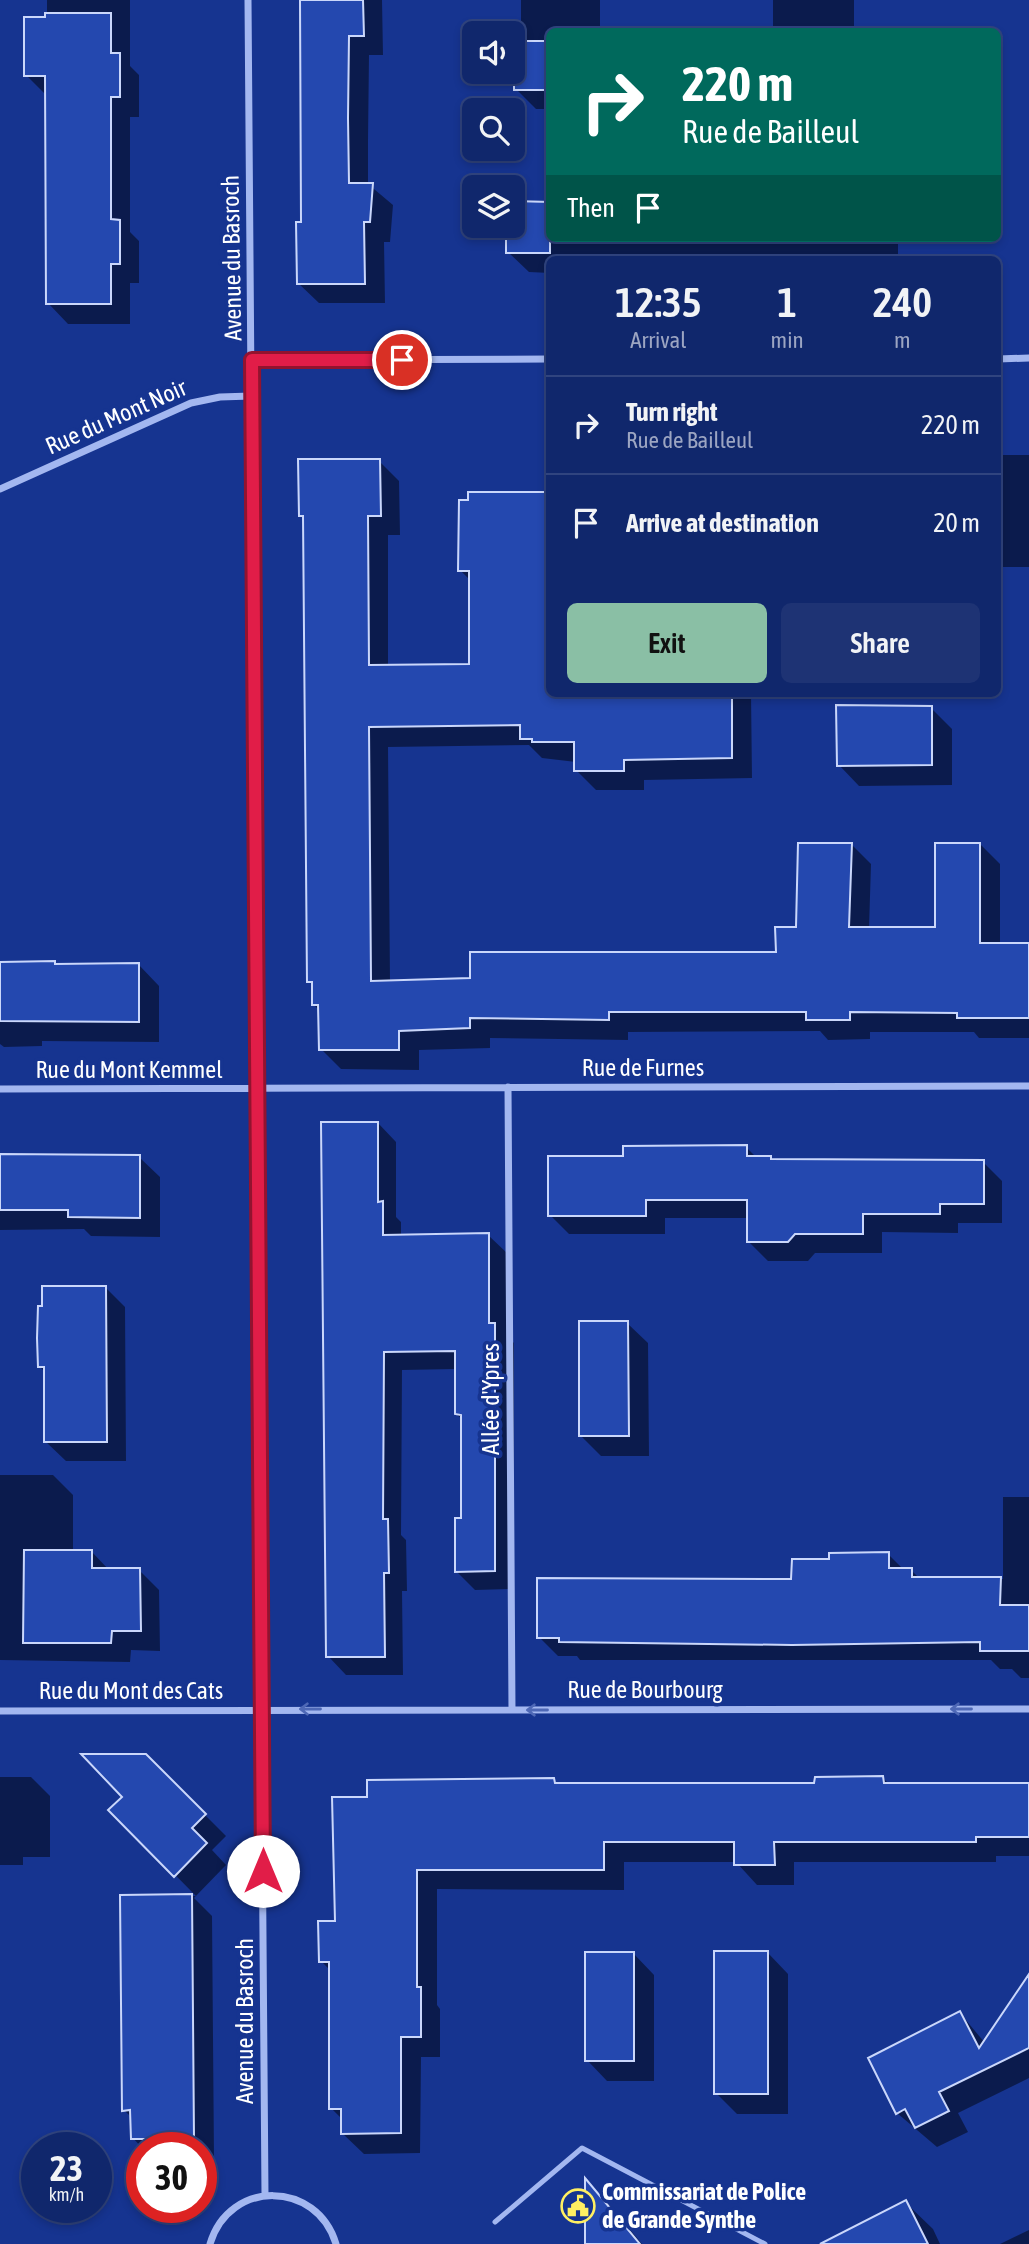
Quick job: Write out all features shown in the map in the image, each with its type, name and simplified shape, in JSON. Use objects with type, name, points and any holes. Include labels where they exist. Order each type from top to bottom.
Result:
[{"type":"street","name":"Avenue du Basroch","points":[[248,0],[265,2194]]},
{"type":"street","points":[[1001,359],[1029,358]]},
{"type":"street","points":[[252,360],[546,359]]},
{"type":"street","name":"Rue du Mont Noir","points":[[0,489],[191,403],[220,397],[251,396]]},
{"type":"street","name":"Rue de Furnes","points":[[258,1089],[1029,1086]]},
{"type":"street","name":"Allée d'Ypres","points":[[508,1087],[512,1710]]},
{"type":"street","name":"Rue du Mont Kemmel","points":[[0,1089],[258,1089]]},
{"type":"street","name":"Rue de Bourbourg","points":[[262,1709],[1029,1709]]},
{"type":"street","name":"Rue du Mont des Cats","points":[[0,1711],[262,1709]]},
{"type":"street","points":[[210,2244],[220,2222],[235,2206],[265,2194],[297,2198],[314,2209],[329,2225],[336,2244]]},
{"type":"lane","points":[[495,2222],[582,2148],[765,2244]]},
{"type":"building","points":[[300,0],[363,0],[364,36],[349,36],[348,118],[349,183],[373,183],[370,222],[364,222],[365,284],[297,284],[296,222],[301,222]]},
{"type":"building","points":[[45,13],[111,13],[111,53],[120,53],[120,97],[111,97],[111,219],[120,220],[120,264],[111,264],[111,304],[46,304],[45,76],[24,76],[24,17],[45,17]]},
{"type":"building","points":[[525,41],[546,41],[546,90],[514,90],[514,84],[525,84]]},
{"type":"building","points":[[525,201],[546,202],[546,242],[550,242],[550,253],[506,253],[506,238],[525,238]]},
{"type":"building","points":[[298,459],[380,459],[381,516],[368,516],[369,665],[469,664],[469,571],[458,571],[459,500],[468,500],[468,492],[546,492],[546,697],[732,697],[732,758],[624,760],[624,771],[574,771],[574,742],[532,742],[532,739],[520,739],[520,725],[369,727],[371,981],[470,978],[470,952],[776,952],[775,927],[796,927],[798,843],[852,843],[849,927],[935,927],[935,843],[980,843],[980,943],[1029,943],[1029,1018],[957,1018],[957,1013],[850,1012],[850,1020],[806,1020],[806,1012],[609,1012],[609,1020],[470,1018],[470,1028],[399,1031],[399,1050],[319,1050],[318,1005],[312,1005],[312,982],[307,982],[303,516],[299,516]]},
{"type":"building","points":[[836,705],[932,706],[932,765],[837,766]]},
{"type":"building","points":[[55,961],[55,964],[139,963],[139,1022],[0,1021],[0,962]]},
{"type":"building","points":[[321,1122],[378,1122],[378,1202],[383,1201],[383,1235],[489,1233],[489,1323],[495,1323],[495,1571],[455,1572],[455,1518],[461,1518],[461,1415],[455,1414],[455,1351],[384,1352],[383,1519],[388,1519],[389,1573],[384,1573],[385,1657],[326,1657]]},
{"type":"building","points":[[747,1145],[747,1156],[771,1156],[771,1159],[984,1160],[984,1204],[940,1204],[940,1214],[863,1214],[863,1234],[795,1234],[788,1242],[747,1242],[747,1200],[646,1200],[646,1216],[548,1216],[548,1156],[623,1156],[623,1146]]},
{"type":"building","points":[[0,1154],[140,1155],[140,1218],[68,1217],[68,1210],[0,1210]]},
{"type":"building","points":[[42,1286],[106,1286],[107,1442],[44,1442],[44,1367],[38,1367],[37,1338]]},
{"type":"building","points":[[579,1321],[628,1321],[629,1436],[579,1436]]},
{"type":"building","points":[[24,1550],[92,1550],[92,1568],[140,1568],[141,1631],[112,1631],[111,1643],[23,1643]]},
{"type":"building","points":[[889,1552],[889,1568],[912,1568],[912,1577],[1001,1577],[1000,1605],[1029,1605],[1029,1651],[980,1651],[980,1642],[792,1645],[559,1642],[559,1638],[537,1638],[537,1578],[791,1579],[792,1559],[829,1559],[829,1553]]},
{"type":"building","points":[[81,1754],[146,1754],[206,1814],[192,1828],[207,1843],[174,1877],[108,1810],[122,1797]]},
{"type":"building","points":[[883,1776],[884,1783],[1029,1783],[1029,1837],[976,1837],[976,1842],[774,1842],[775,1865],[734,1865],[734,1842],[604,1842],[604,1870],[417,1870],[417,1987],[421,1987],[421,2037],[401,2037],[401,2133],[341,2134],[341,2109],[329,2109],[329,1962],[319,1962],[318,1921],[335,1921],[332,1797],[367,1797],[367,1780],[554,1778],[555,1783],[814,1783],[815,1777]]},
{"type":"building","points":[[192,1894],[194,2132],[131,2132],[130,2110],[122,2111],[120,1895]]},
{"type":"building","points":[[714,1951],[768,1951],[768,2094],[714,2094]]},
{"type":"building","points":[[585,1952],[634,1952],[634,2061],[585,2061]]},
{"type":"building","points":[[1029,1974],[1029,2048],[939,2092],[949,2111],[915,2128],[905,2109],[896,2114],[868,2058],[960,2011],[979,2048]]},
{"type":"building","points":[[585,2178],[640,2244],[585,2244]]},
{"type":"building","points":[[906,2200],[928,2244],[820,2244]]},
{"type":"place","name":"Commissariat de Police de Grande Synthe","points":[[578,2206]]},
{"type":"route","points":[[263,1871],[252,360],[402,360]]}]
